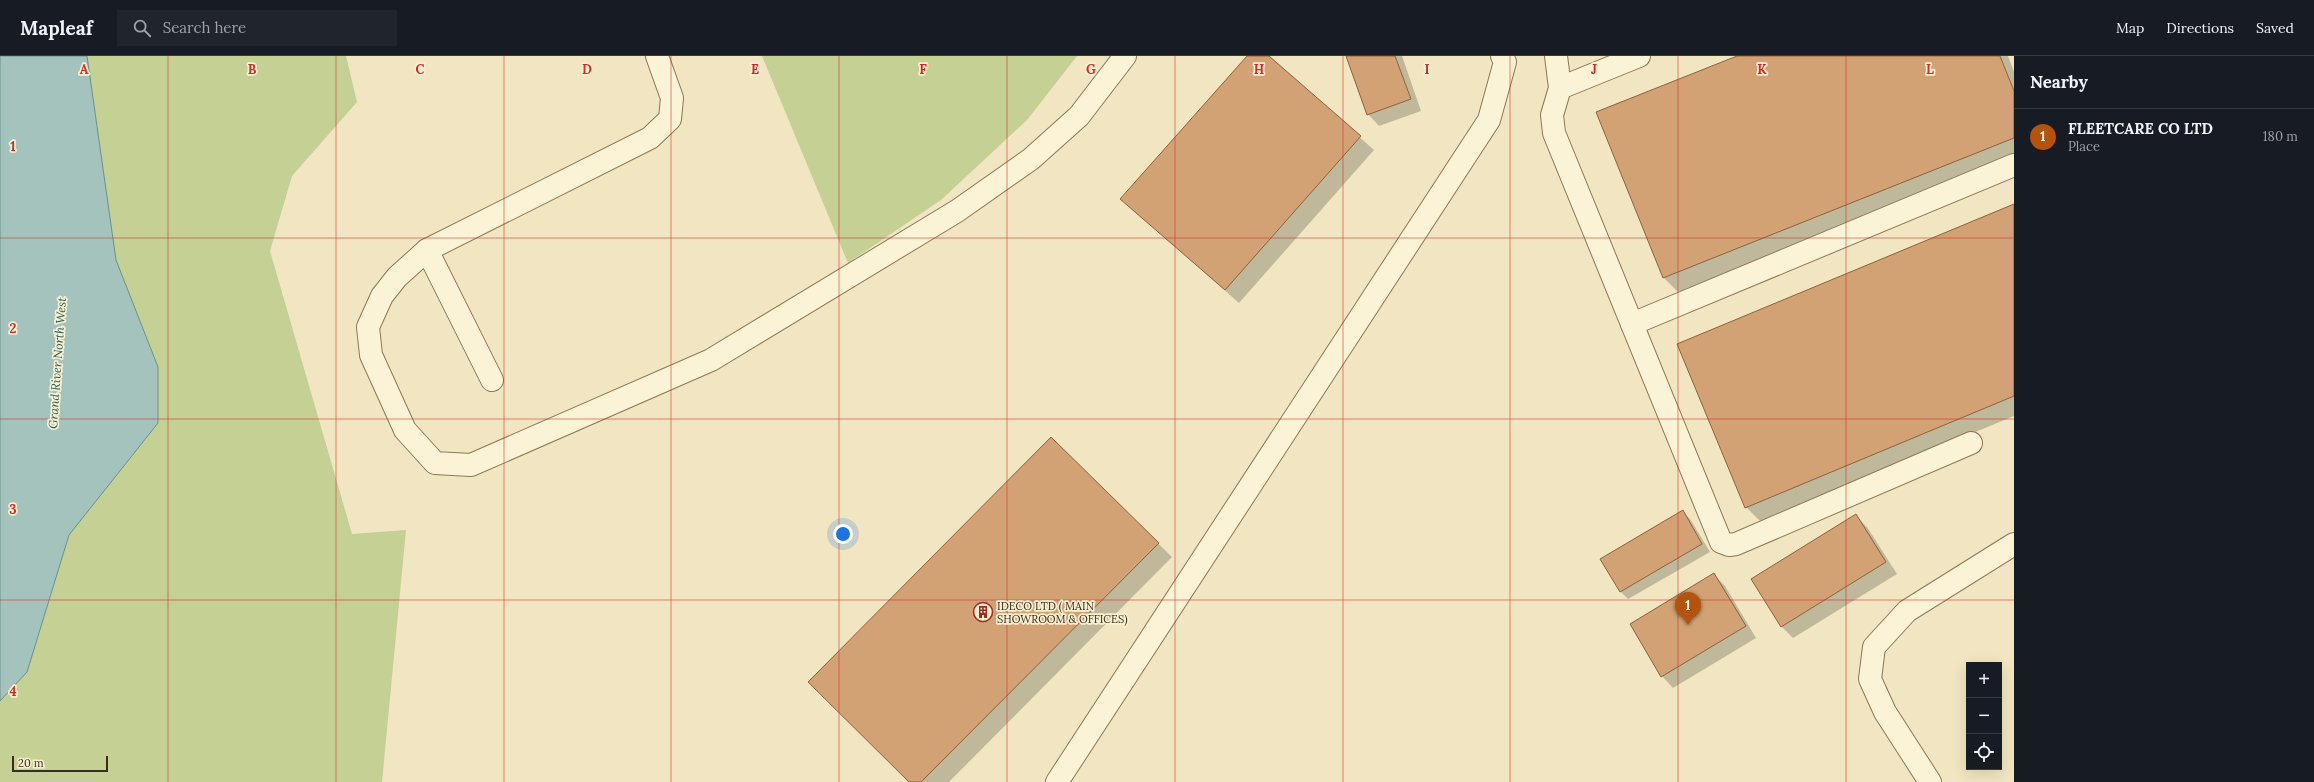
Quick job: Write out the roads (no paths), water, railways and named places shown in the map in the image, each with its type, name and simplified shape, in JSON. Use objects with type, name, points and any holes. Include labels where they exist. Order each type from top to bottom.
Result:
[{"type":"lane","points":[[658,56],[672,98],[670,119],[650,138],[427,250],[397,277],[382,296],[368,327],[371,355],[405,430],[435,463],[471,465],[711,360],[957,211],[1031,159],[1080,116],[1125,56]]},
{"type":"lane","points":[[1057,782],[1489,120],[1505,62],[1502,56]]},
{"type":"lane","points":[[1556,56],[1560,88],[1552,115],[1554,132],[1721,542],[1729,545],[1736,544],[1971,443]]},
{"type":"lane","points":[[1560,88],[1639,56]]},
{"type":"lane","points":[[1632,324],[2014,165]]},
{"type":"lane","points":[[427,250],[492,380]]},
{"type":"lane","points":[[1930,782],[1885,712],[1870,679],[1874,647],[1907,611],[2014,544]]},
{"type":"water","name":"Grand River North West","points":[[0,56],[87,56],[116,260],[158,367],[158,423],[69,535],[27,672],[0,701]]},
{"type":"place","name":"IDECO LTD ( MAIN SHOWROOM & OFFICES)","points":[[983,612]]},
{"type":"place","name":"FLEETCARE CO LTD","points":[[1688,625]]}]
